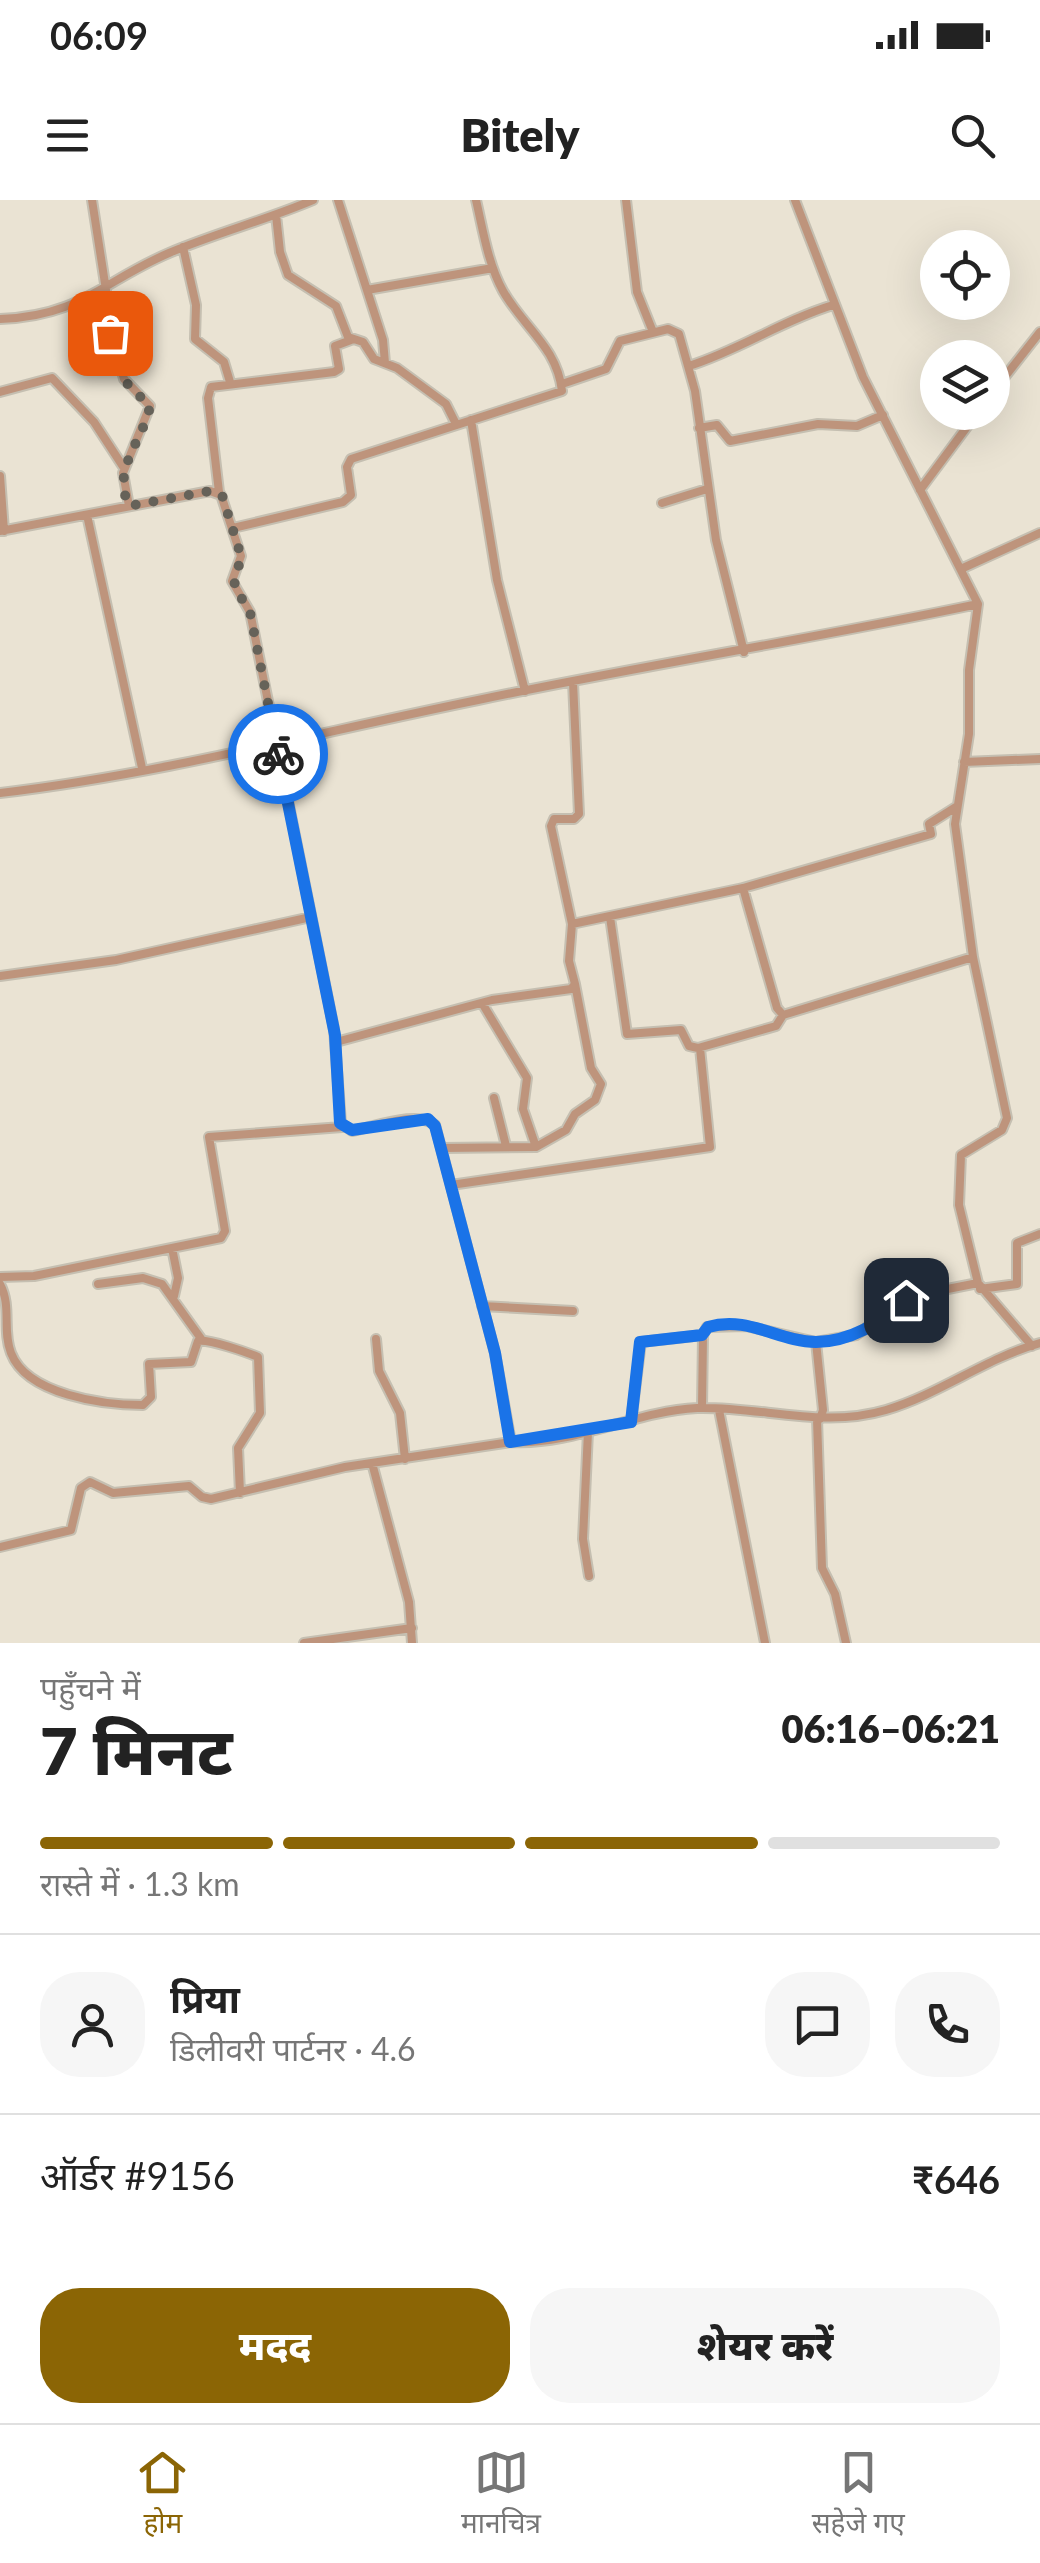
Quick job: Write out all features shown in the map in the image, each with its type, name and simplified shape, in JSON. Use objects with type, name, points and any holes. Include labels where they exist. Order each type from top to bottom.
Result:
[{"type":"street","points":[[92,200],[106,290]]},
{"type":"street","points":[[0,319],[44,314],[95,296],[184,248],[313,200]]},
{"type":"street","points":[[338,200],[383,340],[385,363]]},
{"type":"street","points":[[233,528],[348,500],[351,459],[560,392],[562,384],[547,344],[523,323],[493,268],[476,200]]},
{"type":"street","points":[[626,200],[637,292],[653,332]]},
{"type":"street","points":[[0,1548],[71,1530],[81,1488],[90,1482],[113,1492],[189,1486],[205,1499],[372,1463],[588,1432],[702,1408],[818,1419],[890,1409],[1036,1345],[979,1286],[960,1214],[959,1159],[973,1144],[1002,1130],[1008,1118],[974,958],[956,807],[964,762],[978,604],[882,415],[833,306],[796,200]]},
{"type":"street","points":[[276,214],[278,244],[288,275],[336,306],[350,340]]},
{"type":"street","points":[[184,248],[196,304],[194,339],[224,362],[230,382]]},
{"type":"street","points":[[367,290],[493,268]]},
{"type":"street","points":[[95,296],[107,317],[124,379],[150,406],[124,468],[123,491],[129,506]]},
{"type":"street","points":[[689,366],[731,353],[788,320],[833,306]]},
{"type":"street","points":[[562,384],[606,369],[617,344],[653,332],[676,330],[689,366],[707,489],[744,652]]},
{"type":"street","points":[[1010,370],[1040,332]]},
{"type":"street","points":[[342,1127],[336,1042],[250,612],[234,586],[242,561],[219,492],[208,393],[214,386],[230,382],[334,372],[338,369],[336,346],[350,340],[363,342],[374,359],[441,399],[456,424]]},
{"type":"street","points":[[0,392],[47,378],[55,380],[94,422],[124,468]]},
{"type":"street","points":[[699,428],[715,424],[730,441],[808,425],[857,426],[882,415]]},
{"type":"street","points":[[471,420],[497,580],[525,691]]},
{"type":"street","points":[[920,490],[965,430]]},
{"type":"street","points":[[0,476],[2,531],[219,492]]},
{"type":"street","points":[[662,504],[707,489]]},
{"type":"street","points":[[87,514],[142,768]]},
{"type":"street","points":[[963,568],[1040,533]]},
{"type":"street","points":[[0,792],[276,744],[645,666],[744,652],[978,604]]},
{"type":"street","points":[[442,1148],[536,1146],[566,1130],[575,1114],[596,1100],[600,1088],[590,1060],[569,961],[572,924],[551,826],[554,820],[574,819],[579,814],[574,682]]},
{"type":"street","points":[[964,762],[1040,759]]},
{"type":"street","points":[[572,924],[743,888],[932,834],[929,824],[956,807]]},
{"type":"street","points":[[743,888],[783,1015]]},
{"type":"street","points":[[0,976],[130,958],[311,917]]},
{"type":"street","points":[[610,917],[625,1032],[681,1030],[689,1046],[700,1048],[776,1026],[783,1015],[974,958]]},
{"type":"street","points":[[336,1042],[482,1003],[561,992],[575,984]]},
{"type":"street","points":[[482,1003],[528,1078],[523,1109],[536,1146]]},
{"type":"street","points":[[451,1185],[710,1147],[700,1048]]},
{"type":"street","points":[[494,1098],[506,1146]]},
{"type":"street","points":[[202,1340],[191,1362],[151,1362],[151,1397],[143,1405],[58,1390],[32,1378],[11,1353],[8,1307],[0,1280],[226,1234],[209,1137],[342,1127],[352,1130],[428,1119],[435,1126],[442,1148],[482,1306],[510,1442]]},
{"type":"street","points":[[631,1422],[640,1342],[702,1335],[714,1325],[739,1325],[816,1342],[860,1333],[912,1296],[1018,1284],[1017,1243],[1040,1234]]},
{"type":"street","points":[[172,1248],[178,1278],[174,1296]]},
{"type":"street","points":[[98,1284],[150,1279],[174,1296],[202,1340]]},
{"type":"street","points":[[482,1306],[573,1311]]},
{"type":"street","points":[[702,1335],[702,1408]]},
{"type":"street","points":[[376,1339],[379,1371],[400,1412],[404,1459]]},
{"type":"street","points":[[202,1340],[215,1340],[234,1352],[254,1354],[260,1362],[260,1418],[237,1452],[240,1493]]},
{"type":"street","points":[[816,1342],[823,1410],[818,1419],[822,1568],[835,1594],[846,1643]]},
{"type":"street","points":[[719,1410],[765,1643]]},
{"type":"street","points":[[588,1432],[583,1539],[589,1576]]},
{"type":"street","points":[[372,1463],[412,1628],[412,1643]]},
{"type":"street","points":[[304,1643],[412,1628]]},
{"type":"way so far","points":[[110,333],[128,385],[146,398],[150,406],[124,468],[125,499],[129,506],[210,491],[222,495],[242,561],[232,580],[250,612],[278,754]]},
{"type":"route","points":[[278,754],[335,1035],[340,1123],[346,1130],[352,1130],[415,1119],[433,1122],[495,1353],[510,1442],[631,1422],[640,1342],[702,1335],[708,1327],[719,1324],[769,1329],[816,1342],[860,1333],[906,1300]]}]
